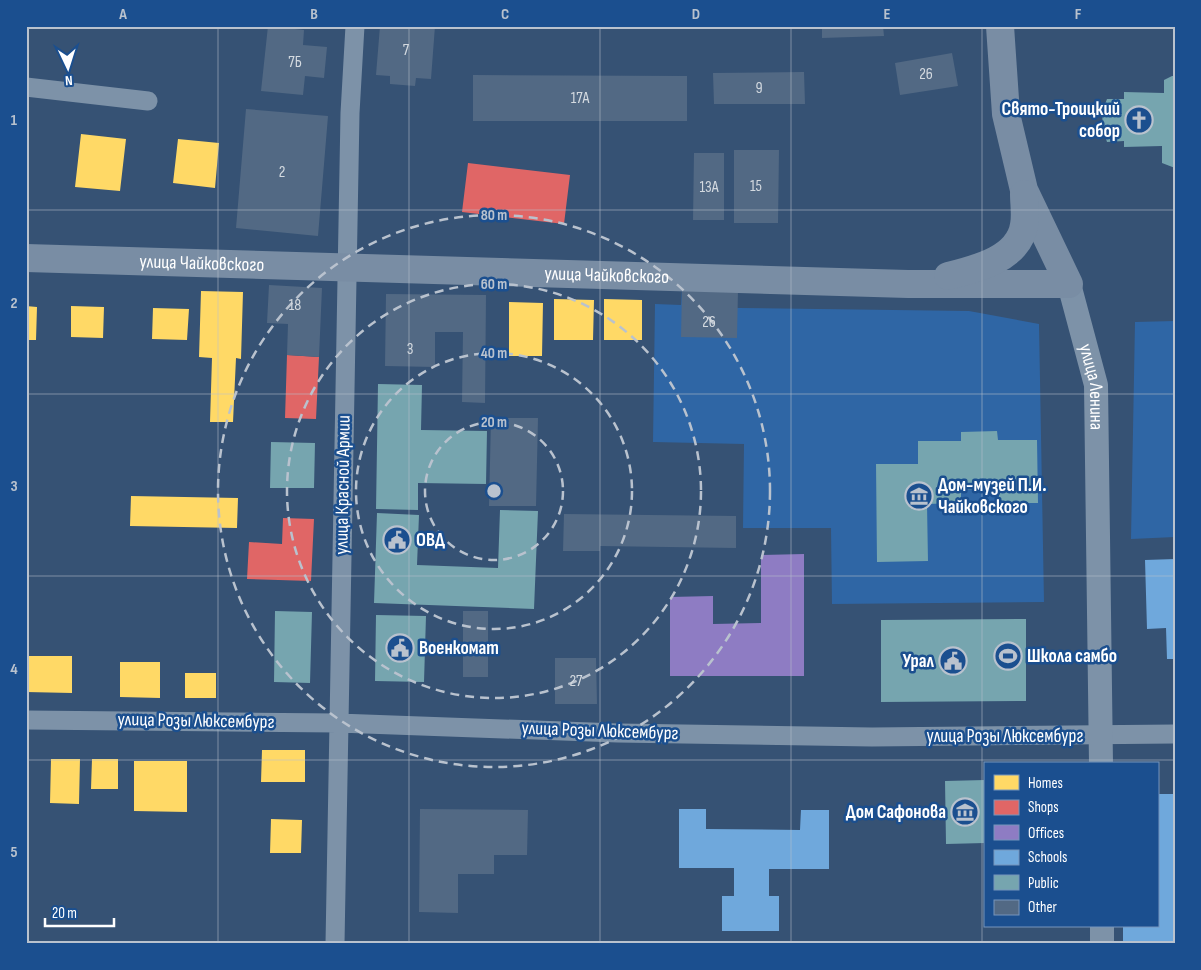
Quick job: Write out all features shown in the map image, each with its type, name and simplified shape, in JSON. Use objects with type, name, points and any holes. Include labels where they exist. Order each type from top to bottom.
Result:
[{"type":"main road","name":"улица Ленина","points":[[1000,26],[1006,114],[1024,190],[1069,284]]},
{"type":"main road","points":[[908,284],[971,270],[999,258],[1017,246],[1024,226],[1024,190]]},
{"type":"main road","name":"улица Чайковского","points":[[26,258],[908,284],[1069,284]]},
{"type":"street","name":"улица Красной Армии","points":[[335,944],[350,113],[355,26]]},
{"type":"street","points":[[26,87],[148,101]]},
{"type":"street","name":"улица Ленина","points":[[1069,284],[1096,385],[1101,762]]},
{"type":"street","name":"улица Розы Люксембург","points":[[26,720],[338,723],[618,733],[872,737],[1175,734]]},
{"type":"street","points":[[1102,928],[1102,944]]},
{"type":"shaded area","points":[[682,289],[738,308],[969,311],[1039,324],[1044,602],[832,604],[831,528],[743,528],[744,444],[653,442],[655,304],[681,305]]},
{"type":"shaded area","points":[[1175,321],[1175,537],[1131,539],[1135,322]]},
{"type":"building: Homes","points":[[81,134],[126,139],[120,191],[75,187]]},
{"type":"building: Homes","points":[[178,139],[219,143],[215,188],[173,183]]},
{"type":"building: Homes","points":[[201,291],[243,292],[241,359],[236,358],[233,422],[210,422],[212,358],[199,357]]},
{"type":"building: Homes","points":[[554,299],[594,300],[593,340],[554,340]]},
{"type":"building: Homes","points":[[604,299],[642,300],[642,340],[604,340]]},
{"type":"building: Homes","points":[[509,302],[543,303],[542,356],[509,356]]},
{"type":"building: Homes","points":[[26,306],[37,307],[36,340],[26,340]]},
{"type":"building: Homes","points":[[71,306],[104,307],[103,338],[71,337]]},
{"type":"building: Homes","points":[[153,308],[189,309],[187,340],[152,339]]},
{"type":"building: Homes","points":[[131,496],[238,498],[237,528],[130,526]]},
{"type":"building: Homes","points":[[26,656],[72,656],[72,693],[26,692]]},
{"type":"building: Homes","points":[[120,662],[160,662],[160,698],[120,697]]},
{"type":"building: Homes","points":[[185,673],[216,673],[216,698],[185,698]]},
{"type":"building: Homes","points":[[262,750],[305,750],[305,782],[261,782]]},
{"type":"building: Homes","points":[[51,759],[80,759],[79,804],[50,803]]},
{"type":"building: Homes","points":[[92,759],[118,759],[118,789],[91,789]]},
{"type":"building: Homes","points":[[134,761],[187,761],[187,812],[134,811]]},
{"type":"building: Homes","points":[[271,819],[302,820],[301,853],[270,853]]},
{"type":"building: Shops","points":[[468,163],[570,175],[564,224],[462,212]]},
{"type":"building: Shops","points":[[287,355],[319,357],[316,419],[285,418]]},
{"type":"building: Shops","points":[[283,518],[314,519],[311,581],[247,579],[249,542],[282,544]]},
{"type":"building: Offices","points":[[804,554],[804,676],[670,676],[670,597],[713,596],[713,624],[761,623],[761,555]]},
{"type":"building: Schools","points":[[1175,559],[1175,659],[1167,659],[1166,628],[1147,629],[1145,560]]},
{"type":"building: Schools","points":[[1158,794],[1175,794],[1175,944],[1123,944],[1123,928],[1158,928]]},
{"type":"building: Schools","points":[[679,809],[706,809],[706,829],[800,830],[801,810],[829,810],[829,869],[769,869],[769,896],[779,896],[779,931],[722,931],[722,896],[734,896],[734,868],[679,868]]},
{"type":"building: Public","name":"Свято-Троицкий собор","points":[[1175,76],[1175,168],[1162,163],[1162,146],[1124,147],[1124,141],[1107,142],[1103,129],[1102,112],[1107,99],[1124,99],[1124,92],[1164,93],[1164,80]]},
{"type":"building: Public","name":"ОВД","points":[[378,384],[422,385],[421,430],[487,431],[486,484],[418,483],[418,510],[376,509]]},
{"type":"building: Public","name":"Дом-музей П.И. Чайковского","points":[[997,431],[998,440],[1037,440],[1038,503],[999,503],[999,489],[961,490],[961,503],[927,504],[928,561],[877,562],[876,464],[918,464],[918,441],[961,441],[961,432]]},
{"type":"building: Public","points":[[271,442],[315,443],[314,488],[270,488]]},
{"type":"building: Public","name":"ОВД","points":[[500,510],[538,511],[534,609],[374,603],[377,513],[419,515],[417,565],[498,568]]},
{"type":"building: Public","points":[[275,611],[312,612],[310,683],[274,682]]},
{"type":"building: Public","name":"Военкомат","points":[[376,615],[426,616],[424,682],[375,681]]},
{"type":"building: Public","name":"Урал","points":[[1026,619],[1026,701],[881,702],[881,620]]},
{"type":"building: Public","name":"Дом Сафонова","points":[[984,780],[984,843],[946,844],[945,781]]},
{"type":"building: Other","points":[[268,26],[304,30],[303,45],[327,47],[324,78],[305,76],[303,95],[261,91]]},
{"type":"building: Other","points":[[380,26],[435,26],[431,79],[416,78],[415,86],[390,84],[390,76],[376,75]]},
{"type":"building: Other","points":[[822,26],[883,26],[884,36],[822,38]]},
{"type":"building: Other","points":[[952,53],[958,86],[900,95],[895,63]]},
{"type":"building: Other","points":[[804,72],[805,104],[714,104],[713,73]]},
{"type":"building: Other","points":[[473,75],[687,76],[687,121],[473,121]]},
{"type":"building: Other","points":[[246,109],[328,116],[318,236],[236,228]]},
{"type":"building: Other","points":[[734,150],[779,150],[778,223],[734,223]]},
{"type":"building: Other","points":[[694,153],[724,153],[724,220],[693,220]]},
{"type":"building: Other","points":[[269,285],[322,288],[319,357],[287,355],[288,324],[267,323]]},
{"type":"building: Other","points":[[682,289],[738,290],[737,338],[681,337]]},
{"type":"building: Other","points":[[386,294],[486,295],[485,403],[462,402],[463,332],[435,332],[435,367],[385,366]]},
{"type":"building: Other","points":[[491,418],[538,418],[536,506],[489,506]]},
{"type":"building: Other","points":[[564,514],[736,516],[736,548],[600,546],[600,551],[563,551]]},
{"type":"building: Other","points":[[463,611],[488,611],[488,677],[463,677]]},
{"type":"building: Other","points":[[555,658],[596,658],[597,704],[555,704]]},
{"type":"building: Other","points":[[420,809],[528,810],[527,855],[494,855],[494,874],[458,874],[458,913],[419,912]]},
{"type":"place","name":"Свято-Троицкий собор","points":[[1139,120]]},
{"type":"place","name":"Дом-музей П.И. Чайковского","points":[[919,496]]},
{"type":"place","name":"ОВД","points":[[397,540]]},
{"type":"place","name":"Военкомат","points":[[400,648]]},
{"type":"place","name":"Школа самбо","points":[[1008,656]]},
{"type":"place","name":"Урал","points":[[953,661]]},
{"type":"place","name":"Дом Сафонова","points":[[965,812]]}]
